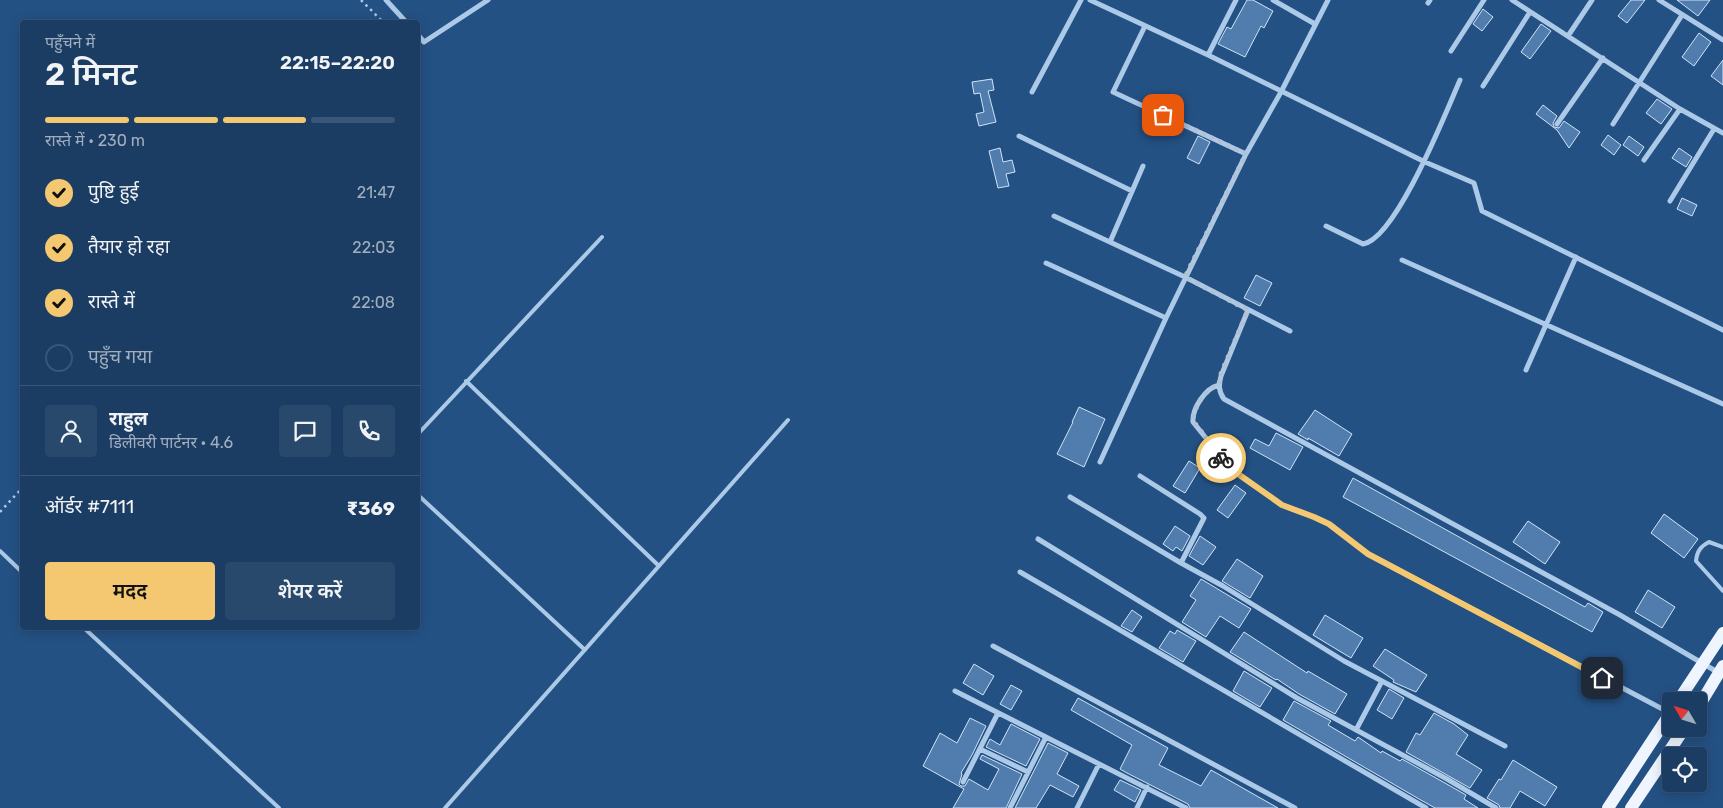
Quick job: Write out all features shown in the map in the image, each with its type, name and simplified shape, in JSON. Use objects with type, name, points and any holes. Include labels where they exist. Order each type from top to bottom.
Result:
[{"type":"main road","points":[[1684,692],[1723,633]]},
{"type":"main road","points":[[1708,692],[1721,670]]},
{"type":"main road","points":[[1608,808],[1662,726]]},
{"type":"main road","points":[[1621,788],[1634,804],[1678,738]]},
{"type":"street","points":[[386,0],[404,20]]},
{"type":"street","points":[[420,37],[424,42],[488,0]]},
{"type":"street","points":[[1032,92],[1082,0]]},
{"type":"street","points":[[1090,0],[1208,55],[1425,162],[1474,183],[1482,211],[1723,330]]},
{"type":"street","points":[[1208,55],[1236,0]]},
{"type":"street","points":[[1273,0],[1316,24]]},
{"type":"street","points":[[1100,462],[1185,277],[1246,154],[1281,92],[1328,0]]},
{"type":"street","points":[[1451,51],[1484,0]]},
{"type":"street","points":[[1512,0],[1680,109],[1723,134]]},
{"type":"street","points":[[1568,36],[1592,0]]},
{"type":"street","points":[[1660,0],[1723,40]]},
{"type":"street","points":[[1483,86],[1530,12]]},
{"type":"street","points":[[1613,124],[1638,81],[1682,15]]},
{"type":"street","points":[[1145,26],[1113,92],[1246,154]]},
{"type":"street","points":[[1557,124],[1603,58]]},
{"type":"street","points":[[1326,226],[1363,244],[1369,243],[1386,228],[1425,162],[1460,80]]},
{"type":"street","points":[[1644,160],[1680,109]]},
{"type":"street","points":[[1670,202],[1714,128]]},
{"type":"street","points":[[1019,136],[1132,191]]},
{"type":"street","points":[[1110,242],[1143,166]]},
{"type":"street","points":[[1054,216],[1185,277],[1290,331]]},
{"type":"street","points":[[1526,370],[1576,257]]},
{"type":"street","points":[[1402,260],[1723,404]]},
{"type":"street","points":[[1046,263],[1166,318]]},
{"type":"street","points":[[1248,310],[1220,376],[1220,394],[1224,398],[1620,616],[1702,664],[1721,670]]},
{"type":"street","points":[[1219,385],[1213,386],[1205,393],[1194,414],[1194,422],[1231,469],[1282,505],[1329,524],[1368,554],[1662,707]]},
{"type":"street","points":[[1140,476],[1204,518],[1181,563]]},
{"type":"street","points":[[1070,497],[1223,586],[1344,661],[1505,746]]},
{"type":"street","points":[[1038,539],[1297,698],[1447,779],[1496,808]]},
{"type":"street","points":[[1020,572],[1426,808]]},
{"type":"street","points":[[993,646],[1295,808]]},
{"type":"street","points":[[1356,730],[1382,681]]},
{"type":"street","points":[[955,691],[1186,808]]},
{"type":"street","points":[[963,782],[998,713]]},
{"type":"street","points":[[1010,808],[1046,737]]},
{"type":"street","points":[[980,749],[1028,772]]},
{"type":"street","points":[[1077,808],[1099,764]]},
{"type":"street","points":[[1137,808],[1147,787]]},
{"type":"lane","points":[[420,432],[602,237]]},
{"type":"lane","points":[[466,382],[659,566]]},
{"type":"lane","points":[[446,808],[788,420]]},
{"type":"lane","points":[[420,497],[585,650]]},
{"type":"lane","points":[[1723,547],[1709,542],[1703,545],[1698,550],[1696,561],[1723,591]]},
{"type":"lane","points":[[0,552],[20,570]]},
{"type":"lane","points":[[86,630],[279,808]]},
{"type":"path","points":[[362,0],[381,20]]},
{"type":"path","points":[[0,512],[20,490]]},
{"type":"building","points":[[1247,0],[1253,0],[1273,11],[1264,28],[1261,26],[1245,57],[1218,44],[1227,27],[1231,29]]},
{"type":"building","points":[[1631,0],[1645,0],[1627,23],[1618,16]]},
{"type":"building","points":[[1677,0],[1710,0],[1698,16]]},
{"type":"building","points":[[1483,9],[1493,17],[1482,31],[1473,24]]},
{"type":"building","points":[[1541,24],[1551,31],[1530,59],[1521,52]]},
{"type":"building","points":[[1699,33],[1711,42],[1694,66],[1682,57]]},
{"type":"building","points":[[1723,60],[1723,85],[1711,76]]},
{"type":"building","points":[[992,79],[994,90],[988,91],[996,122],[979,126],[976,114],[984,112],[980,93],[974,94],[972,82]]},
{"type":"building","points":[[1657,99],[1672,109],[1661,124],[1646,113]]},
{"type":"building","points":[[1543,105],[1557,116],[1553,123],[1554,127],[1559,128],[1564,121],[1580,132],[1569,148],[1557,130],[1536,114]]},
{"type":"building","points":[[1608,135],[1621,145],[1614,155],[1601,145]]},
{"type":"building","points":[[1198,136],[1210,142],[1199,164],[1187,158]]},
{"type":"building","points":[[1629,136],[1644,147],[1638,156],[1623,145]]},
{"type":"building","points":[[1000,148],[1003,162],[1012,160],[1015,172],[1006,174],[1009,186],[998,188],[989,151]]},
{"type":"building","points":[[1679,148],[1692,157],[1686,167],[1672,158]]},
{"type":"building","points":[[1682,198],[1697,205],[1692,216],[1677,209]]},
{"type":"building","points":[[1256,275],[1272,283],[1260,306],[1244,298]]},
{"type":"building","points":[[1079,407],[1105,419],[1084,467],[1057,454]]},
{"type":"building","points":[[1315,410],[1352,434],[1339,456],[1298,434]]},
{"type":"building","points":[[1276,433],[1303,447],[1290,470],[1250,448],[1255,439],[1269,446]]},
{"type":"building","points":[[1189,461],[1200,468],[1185,493],[1173,486]]},
{"type":"building","points":[[1353,478],[1585,607],[1588,603],[1603,612],[1592,632],[1343,497]]},
{"type":"building","points":[[1235,485],[1246,493],[1228,518],[1217,510]]},
{"type":"building","points":[[1664,514],[1698,539],[1684,558],[1651,533]]},
{"type":"building","points":[[1528,521],[1560,542],[1545,564],[1513,542]]},
{"type":"building","points":[[1175,526],[1190,536],[1182,551],[1176,547],[1173,551],[1163,544]]},
{"type":"building","points":[[1200,536],[1216,547],[1203,565],[1189,556]]},
{"type":"building","points":[[1237,559],[1263,576],[1250,598],[1222,581]]},
{"type":"building","points":[[1201,579],[1251,609],[1239,628],[1220,616],[1206,637],[1182,622],[1196,600],[1190,596]]},
{"type":"building","points":[[1648,590],[1675,607],[1662,628],[1635,612]]},
{"type":"building","points":[[1132,610],[1142,617],[1132,632],[1121,626]]},
{"type":"building","points":[[1325,615],[1363,638],[1351,658],[1313,635]]},
{"type":"building","points":[[1177,630],[1196,641],[1183,662],[1159,648],[1170,631],[1175,634]]},
{"type":"building","points":[[1244,632],[1307,673],[1308,671],[1347,694],[1335,714],[1230,652]]},
{"type":"building","points":[[1385,649],[1427,675],[1416,692],[1393,682],[1394,680],[1373,666]]},
{"type":"building","points":[[974,664],[994,676],[983,695],[963,683]]},
{"type":"building","points":[[1244,671],[1272,688],[1260,707],[1233,691]]},
{"type":"building","points":[[1011,685],[1022,691],[1011,710],[1000,704]]},
{"type":"building","points":[[1389,689],[1404,698],[1392,719],[1377,710]]},
{"type":"building","points":[[1078,698],[1168,748],[1159,765],[1201,786],[1211,770],[1278,808],[1190,808],[1188,804],[1120,769],[1132,745],[1071,710]]},
{"type":"building","points":[[1294,701],[1331,721],[1328,725],[1355,741],[1358,737],[1381,753],[1382,751],[1400,761],[1402,759],[1466,795],[1464,799],[1478,808],[1435,808],[1283,720]]},
{"type":"building","points":[[1434,713],[1454,724],[1468,735],[1456,754],[1482,770],[1470,788],[1406,752],[1416,733],[1420,735]]},
{"type":"building","points":[[970,718],[986,726],[961,773],[959,784],[965,786],[969,779],[988,790],[999,769],[980,759],[982,755],[1022,774],[1006,808],[953,808],[964,789],[923,766],[940,733],[957,743]]},
{"type":"building","points":[[1011,724],[1040,739],[1026,766],[986,747],[990,739],[1000,745]]},
{"type":"building","points":[[1048,743],[1068,753],[1057,774],[1079,786],[1073,797],[1050,785],[1036,808],[1015,808]]},
{"type":"building","points":[[1513,760],[1557,787],[1545,806],[1520,791],[1510,808],[1500,808],[1499,805],[1487,798]]},
{"type":"building","points":[[1120,780],[1141,790],[1135,802],[1114,790]]},
{"type":"way so far","points":[[1163,115],[1246,154],[1185,277],[1248,310],[1220,376],[1219,385],[1213,386],[1205,393],[1193,418],[1221,458]]},
{"type":"route","points":[[1221,458],[1231,469],[1282,505],[1329,524],[1368,554],[1428,584],[1450,598],[1602,678]]}]
